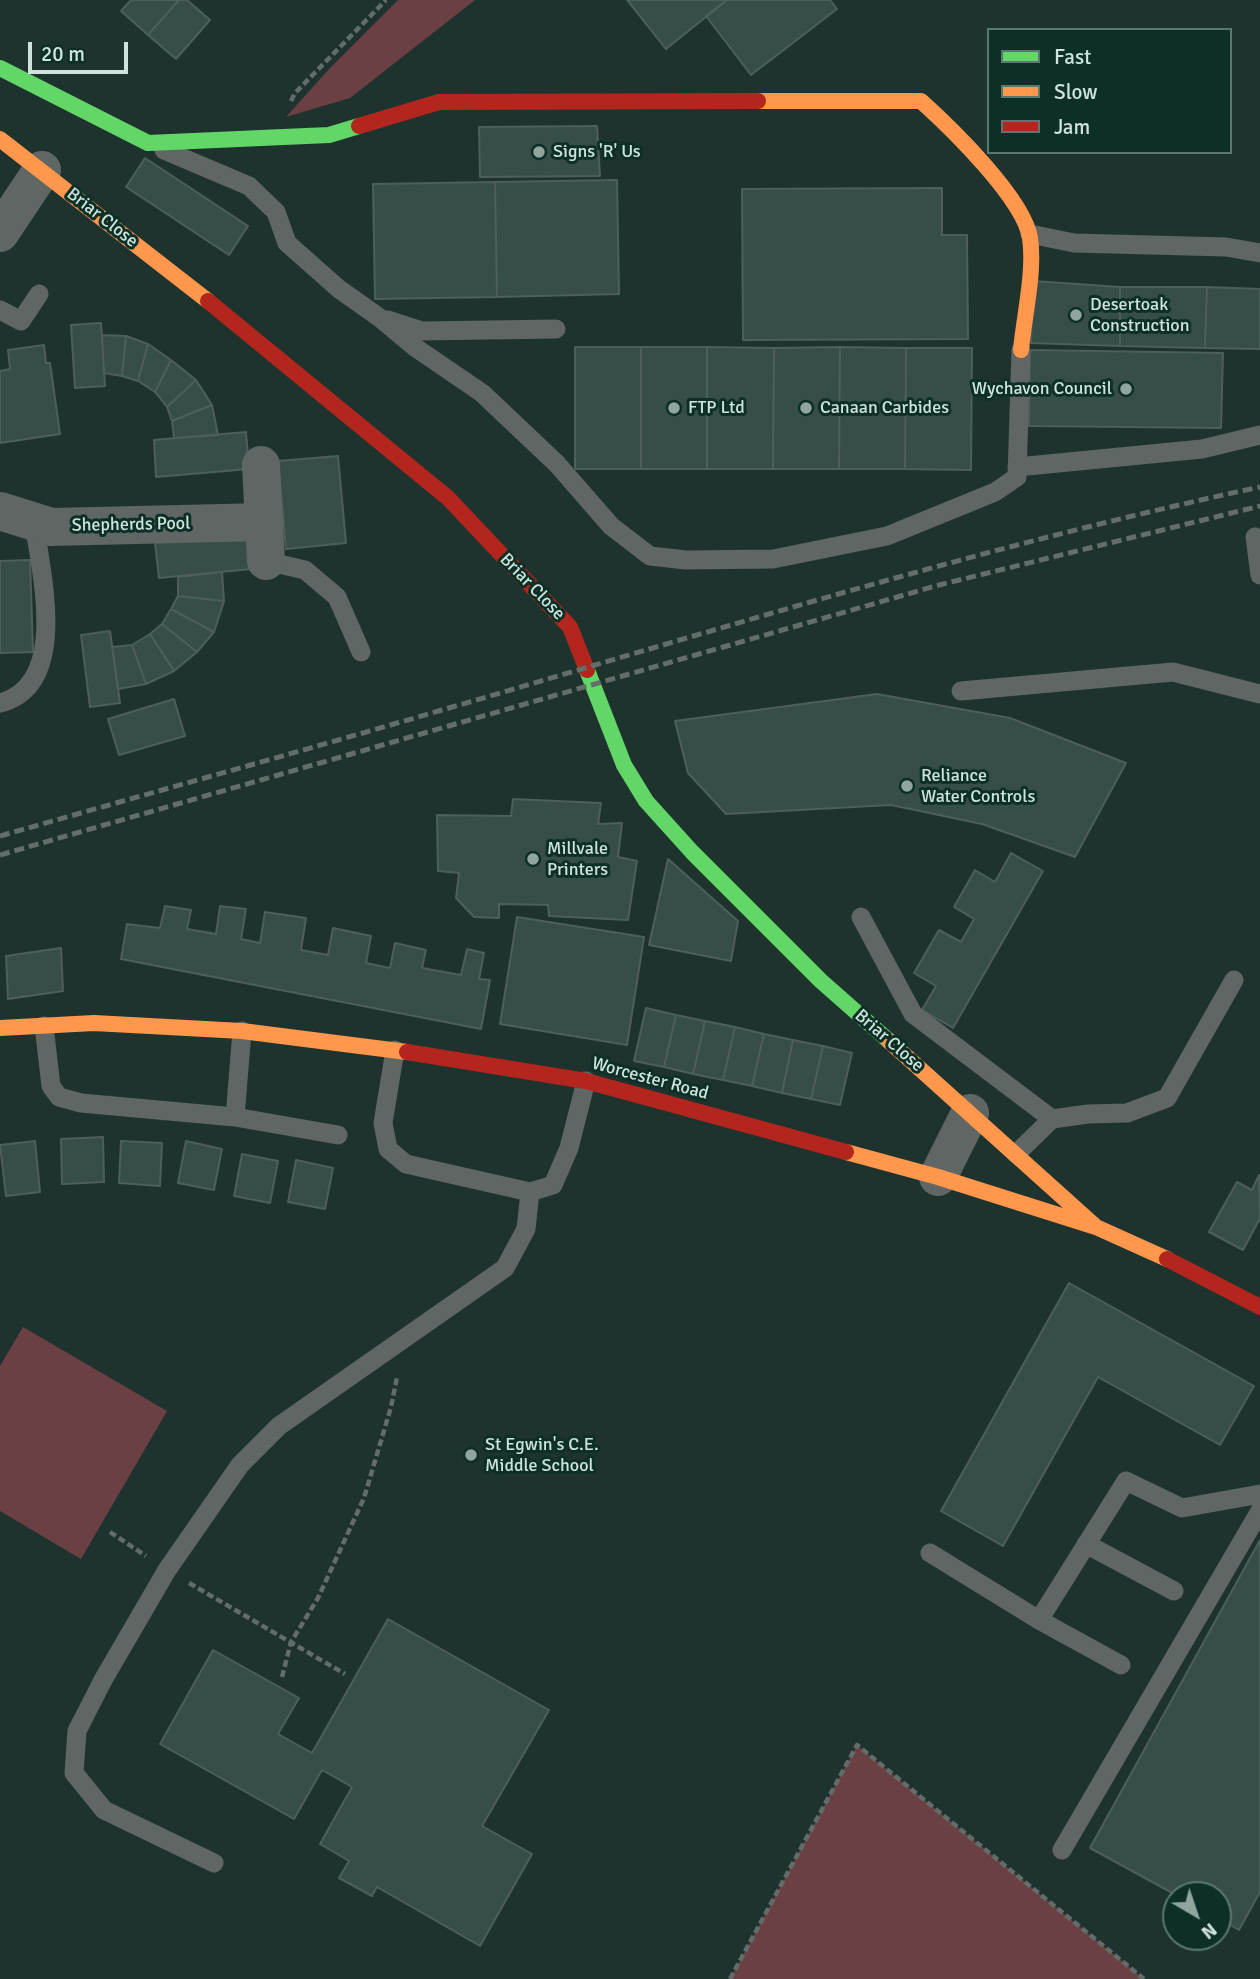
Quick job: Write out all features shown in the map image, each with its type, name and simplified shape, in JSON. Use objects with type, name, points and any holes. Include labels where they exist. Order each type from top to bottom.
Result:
[{"type":"street","points":[[0,68],[148,143],[329,135],[439,102],[921,101],[943,119],[1021,212],[1030,234],[1021,349]]},
{"type":"street","name":"Briar Close","points":[[0,139],[243,329],[448,498],[570,626],[624,765],[646,801],[692,852],[821,981],[1096,1227]]},
{"type":"street","points":[[0,233],[42,170]]},
{"type":"street","points":[[261,465],[267,561]]},
{"type":"street","name":"Shepherds Pool","points":[[17,517],[51,527],[265,522]]},
{"type":"street","name":"Worcester Road","points":[[0,1028],[94,1023],[242,1031],[396,1050],[586,1081],[938,1177],[1096,1227],[1199,1274],[1260,1307]]},
{"type":"street","points":[[938,1177],[970,1113]]},
{"type":"lane","points":[[148,143],[249,186],[276,212],[287,243],[339,289],[416,348],[482,393],[558,464],[611,526],[650,556],[686,560],[773,559],[887,536],[995,492],[1017,477],[1021,349]]},
{"type":"lane","points":[[1030,234],[1074,243],[1226,247],[1260,253]]},
{"type":"lane","points":[[0,310],[21,321],[39,294]]},
{"type":"lane","points":[[380,318],[422,331],[556,329]]},
{"type":"lane","points":[[1017,467],[1202,449],[1260,435]]},
{"type":"lane","points":[[0,703],[22,693],[41,666],[47,626],[17,517]]},
{"type":"lane","points":[[1255,537],[1260,575]]},
{"type":"lane","points":[[267,561],[305,570],[337,597],[361,652]]},
{"type":"lane","points":[[961,691],[1173,672],[1260,694]]},
{"type":"lane","points":[[861,917],[913,1014],[1052,1119]]},
{"type":"lane","points":[[1016,1154],[1052,1119],[1088,1114],[1127,1113],[1167,1098],[1234,980]]},
{"type":"lane","points":[[44,1026],[51,1086],[59,1097],[80,1103],[235,1117],[338,1135]]},
{"type":"lane","points":[[235,1117],[242,1031]]},
{"type":"lane","points":[[396,1050],[383,1123],[388,1149],[406,1164],[530,1192],[553,1185],[569,1148],[586,1081]]},
{"type":"lane","points":[[214,1863],[104,1810],[74,1773],[77,1731],[103,1680],[167,1570],[240,1465],[279,1426],[505,1268],[526,1229],[530,1192]]},
{"type":"lane","points":[[1039,1620],[1126,1481],[1182,1508],[1260,1494]]},
{"type":"lane","points":[[1062,1850],[1260,1511]]},
{"type":"lane","points":[[1086,1544],[1174,1591]]},
{"type":"lane","points":[[930,1553],[1039,1620],[1121,1665]]},
{"type":"path","points":[[270,136],[295,93],[386,0]]},
{"type":"path","points":[[282,1677],[291,1642],[318,1598],[364,1498],[391,1407],[403,1339]]},
{"type":"path","points":[[110,1532],[167,1570],[345,1674]]},
{"type":"path","points":[[730,1979],[857,1745],[1144,1979]]},
{"type":"shaded area","points":[[398,0],[475,0],[350,98],[286,117],[329,69]]},
{"type":"shaded area","points":[[23,1327],[167,1411],[81,1559],[0,1511],[0,1366]]},
{"type":"shaded area","points":[[857,1745],[1144,1979],[730,1979]]},
{"type":"building","points":[[131,0],[179,0],[148,35],[121,11]]},
{"type":"building","points":[[179,0],[187,0],[210,20],[176,59],[148,35]]},
{"type":"building","points":[[627,0],[727,0],[666,49]]},
{"type":"building","points":[[727,0],[830,0],[837,9],[751,75],[706,16]]},
{"type":"building","name":"Signs 'R' Us","points":[[597,126],[600,176],[480,177],[479,127]]},
{"type":"building","points":[[145,158],[248,226],[229,255],[126,187]]},
{"type":"building","points":[[617,180],[619,294],[497,297],[495,182]]},
{"type":"building","points":[[495,182],[497,297],[375,299],[373,184]]},
{"type":"building","points":[[942,188],[942,235],[967,235],[968,339],[743,340],[742,189]]},
{"type":"building","name":"Desertoak Construction","points":[[1033,281],[1120,287],[1120,346],[1031,343]]},
{"type":"building","points":[[1120,287],[1207,287],[1205,348],[1120,346]]},
{"type":"building","points":[[1207,287],[1260,289],[1260,349],[1205,348]]},
{"type":"building","points":[[101,323],[105,386],[75,388],[71,325]]},
{"type":"building","points":[[102,335],[126,336],[122,376],[104,373]]},
{"type":"building","points":[[126,336],[148,344],[138,381],[122,376]]},
{"type":"building","points":[[148,344],[171,360],[155,392],[138,381]]},
{"type":"building","points":[[44,345],[46,363],[50,363],[60,434],[0,443],[0,371],[10,369],[8,350]]},
{"type":"building","points":[[575,347],[641,347],[641,469],[575,469]]},
{"type":"building","name":"FTP Ltd","points":[[641,347],[707,347],[707,469],[641,469]]},
{"type":"building","points":[[707,347],[774,348],[773,469],[707,469]]},
{"type":"building","name":"Canaan Carbides","points":[[840,347],[839,469],[773,469],[774,348]]},
{"type":"building","points":[[840,347],[906,348],[905,469],[839,469]]},
{"type":"building","points":[[906,348],[972,348],[971,470],[905,469]]},
{"type":"building","name":"Wychavon Council","points":[[1030,350],[1223,353],[1221,428],[1029,426]]},
{"type":"building","points":[[171,360],[196,380],[167,407],[155,392]]},
{"type":"building","points":[[196,380],[212,405],[172,421],[167,407]]},
{"type":"building","points":[[212,405],[218,435],[174,438],[172,421]]},
{"type":"building","points":[[246,432],[249,469],[156,477],[154,440]]},
{"type":"building","points":[[338,456],[346,543],[286,549],[278,461]]},
{"type":"building","points":[[247,534],[251,569],[159,578],[155,543]]},
{"type":"building","points":[[30,560],[33,652],[0,653],[0,561]]},
{"type":"building","points":[[222,572],[224,601],[178,596],[178,577]]},
{"type":"building","points":[[178,596],[224,601],[214,632],[171,609]]},
{"type":"building","points":[[171,609],[214,632],[197,652],[162,624]]},
{"type":"building","points":[[162,624],[197,652],[174,671],[150,634]]},
{"type":"building","points":[[110,631],[120,703],[90,707],[81,635]]},
{"type":"building","points":[[150,634],[174,671],[146,684],[132,645]]},
{"type":"building","points":[[132,645],[146,684],[118,689],[112,647]]},
{"type":"building","name":"Reliance Water Controls","points":[[877,694],[1010,718],[1126,763],[1075,857],[982,824],[891,805],[726,814],[688,773],[675,721]]},
{"type":"building","points":[[174,699],[185,736],[119,755],[108,719]]},
{"type":"building","name":"Millvale Printers","points":[[513,799],[601,803],[598,824],[622,823],[618,857],[637,861],[628,920],[549,916],[548,905],[499,904],[499,918],[474,917],[456,898],[459,873],[438,871],[437,815],[511,816]]},
{"type":"building","points":[[1011,853],[1043,871],[953,1028],[922,1010],[936,986],[914,973],[939,930],[961,942],[974,919],[954,907],[975,870],[995,882]]},
{"type":"building","points":[[668,859],[738,921],[731,961],[649,945]]},
{"type":"building","points":[[165,906],[191,910],[187,929],[216,934],[220,906],[246,909],[241,939],[260,943],[265,912],[306,918],[301,950],[328,955],[333,928],[371,936],[366,963],[390,968],[395,943],[426,950],[422,968],[461,975],[467,949],[484,953],[479,979],[490,980],[481,1029],[121,959],[127,924],[160,928]]},
{"type":"building","points":[[517,917],[644,937],[627,1045],[500,1024]]},
{"type":"building","points":[[61,948],[63,991],[8,999],[6,956]]},
{"type":"building","points":[[646,1008],[676,1015],[664,1067],[634,1061]]},
{"type":"building","points":[[676,1015],[705,1021],[693,1074],[664,1067]]},
{"type":"building","points":[[705,1021],[735,1027],[723,1080],[693,1074]]},
{"type":"building","points":[[735,1027],[764,1034],[752,1086],[723,1080]]},
{"type":"building","points":[[764,1034],[793,1040],[782,1093],[752,1086]]},
{"type":"building","points":[[793,1040],[823,1046],[811,1099],[782,1093]]},
{"type":"building","points":[[823,1046],[852,1053],[840,1105],[811,1099]]},
{"type":"building","points":[[103,1137],[104,1182],[62,1184],[61,1139]]},
{"type":"building","points":[[35,1141],[40,1192],[6,1196],[0,1145]]},
{"type":"building","points":[[121,1141],[162,1143],[160,1186],[119,1183]]},
{"type":"building","points":[[186,1141],[222,1149],[214,1190],[178,1183]]},
{"type":"building","points":[[242,1154],[278,1161],[270,1203],[234,1196]]},
{"type":"building","points":[[296,1160],[333,1168],[325,1209],[288,1202]]},
{"type":"building","points":[[1259,1175],[1260,1218],[1243,1250],[1209,1232],[1237,1182],[1252,1190]]},
{"type":"building","points":[[1069,1283],[1254,1386],[1220,1445],[1098,1377],[1003,1546],[941,1511]]},
{"type":"building","points":[[1260,1540],[1260,1892],[1239,1930],[1232,1926],[1232,1881],[1162,1881],[1162,1887],[1090,1848]]},
{"type":"building","points":[[388,1619],[549,1710],[482,1826],[532,1854],[480,1946],[377,1887],[372,1896],[339,1878],[349,1861],[320,1844],[352,1787],[322,1770],[294,1819],[160,1744],[213,1650],[299,1698],[278,1734],[312,1753]]},
{"type":"railway","points":[[0,836],[951,563],[1156,510],[1260,487]]},
{"type":"railway","points":[[0,855],[939,585],[1260,506]]},
{"type":"traffic: fast","points":[[0,68],[148,143],[329,135],[359,126]]},
{"type":"traffic: fast","points":[[587,670],[624,765],[646,801],[692,852],[821,981],[889,1041]]},
{"type":"traffic: slow","points":[[758,101],[921,101],[934,113],[1001,185],[1025,222],[1030,238],[1031,265],[1021,350]]},
{"type":"traffic: slow","points":[[0,139],[208,301]]},
{"type":"traffic: slow","points":[[0,1028],[94,1023],[242,1031],[407,1052]]},
{"type":"traffic: slow","points":[[889,1041],[1096,1227]]},
{"type":"traffic: slow","points":[[846,1152],[938,1177],[1096,1227],[1167,1259]]},
{"type":"traffic: jam","points":[[359,126],[439,102],[758,101]]},
{"type":"traffic: jam","points":[[208,301],[448,498],[570,627],[587,670]]},
{"type":"traffic: jam","points":[[407,1052],[586,1081],[846,1152]]},
{"type":"traffic: jam","points":[[1167,1259],[1260,1307]]},
{"type":"place","name":"Signs 'R' Us","points":[[539,152]]},
{"type":"place","name":"Desertoak Construction","points":[[1076,315]]},
{"type":"place","name":"Wychavon Council","points":[[1126,389]]},
{"type":"place","name":"FTP Ltd","points":[[674,408]]},
{"type":"place","name":"Canaan Carbides","points":[[806,408]]},
{"type":"place","name":"Reliance Water Controls","points":[[907,786]]},
{"type":"place","name":"Millvale Printers","points":[[533,859]]},
{"type":"place","name":"St Egwin's C.E. Middle School","points":[[471,1455]]}]
